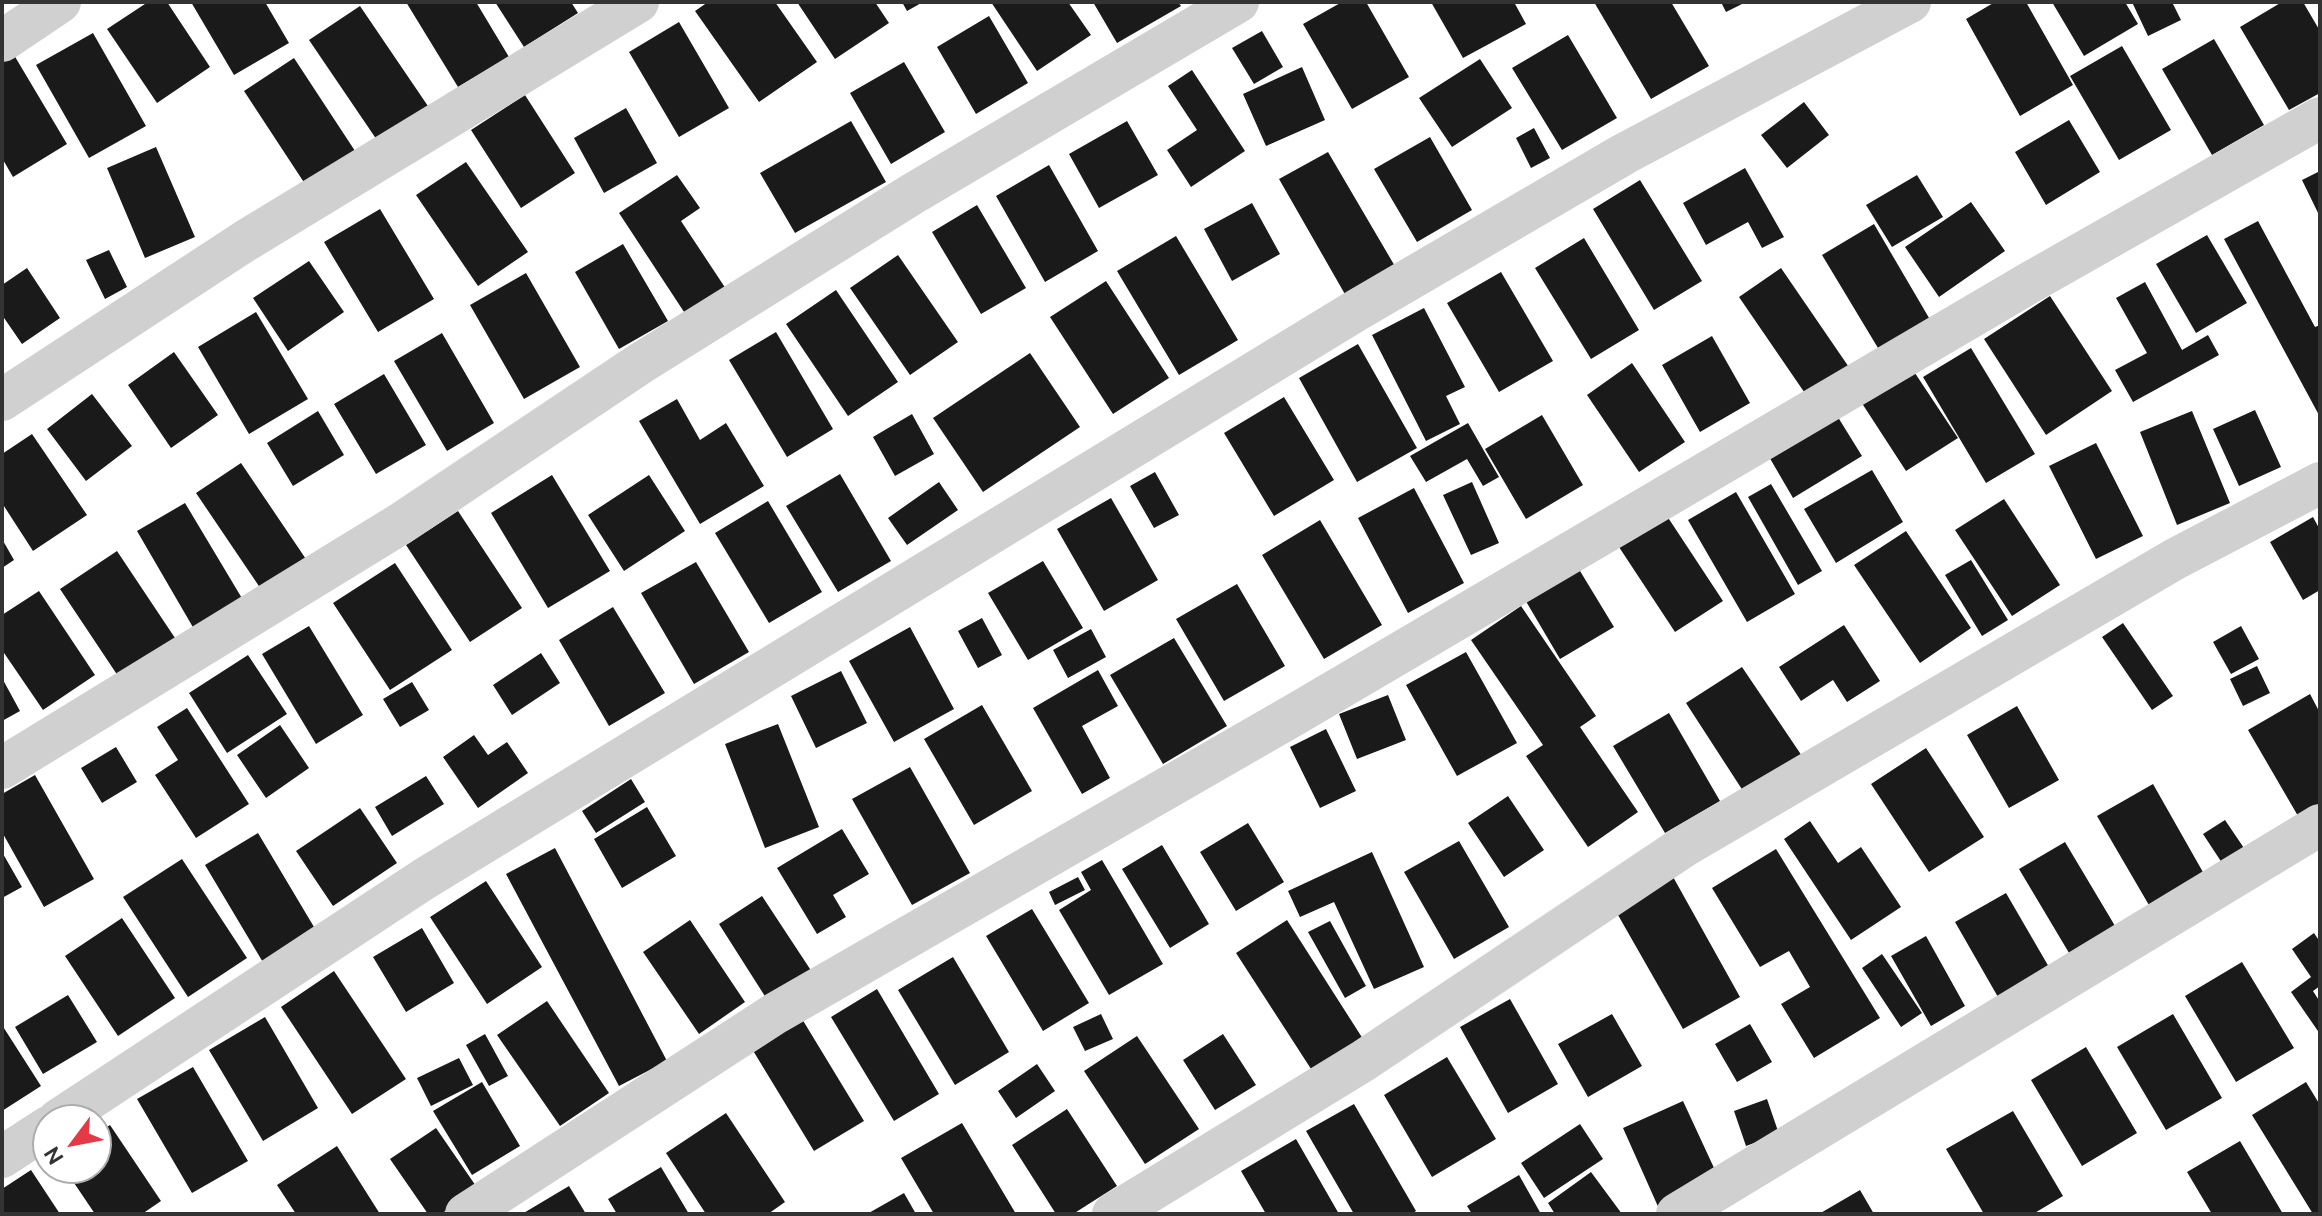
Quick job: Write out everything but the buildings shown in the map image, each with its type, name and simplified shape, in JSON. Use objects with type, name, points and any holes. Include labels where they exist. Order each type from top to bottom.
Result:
[{"type":"street","points":[[2,41],[60,2]]},
{"type":"street","points":[[2,400],[245,241],[638,2]]},
{"type":"street","points":[[2,768],[400,524],[641,363],[914,193],[1238,2]]},
{"type":"street","points":[[82,1104],[424,879],[1357,310],[1624,154],[1910,2]]},
{"type":"street","points":[[466,1214],[776,1013],[1280,723],[2043,275],[2320,118]]},
{"type":"street","points":[[1113,1214],[1363,1061],[1683,847],[2175,559],[2320,483]]},
{"type":"street","points":[[1677,1214],[2320,825]]},
{"type":"street","points":[[2,1157],[32,1137]]}]
